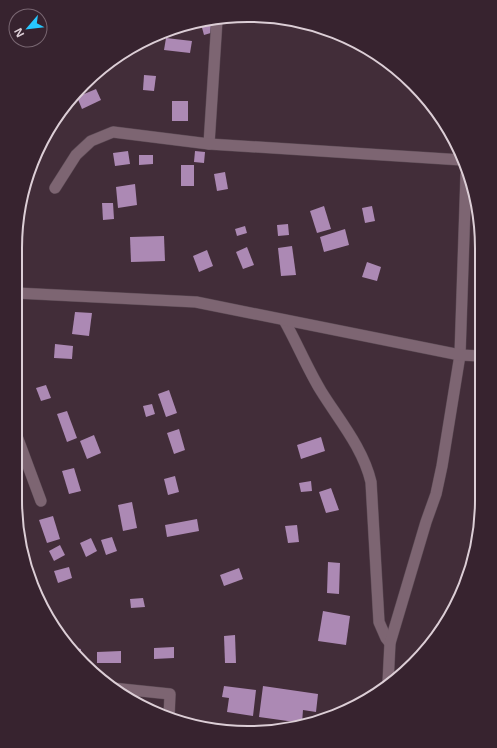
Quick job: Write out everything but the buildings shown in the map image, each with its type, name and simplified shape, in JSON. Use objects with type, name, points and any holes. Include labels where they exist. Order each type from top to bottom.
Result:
[{"type":"street","points":[[209,144],[217,24]]},
{"type":"street","points":[[55,188],[76,155],[91,141],[113,132],[209,144],[457,160]]},
{"type":"street","points":[[388,677],[390,643],[426,522],[436,494],[460,355],[466,185]]},
{"type":"street","points":[[22,293],[196,302],[460,355],[475,356]]},
{"type":"street","points":[[284,320],[320,389],[360,452],[368,469],[379,622],[386,638],[390,643]]},
{"type":"street","points":[[22,447],[42,501]]},
{"type":"street","points":[[125,689],[170,694],[168,711]]}]
